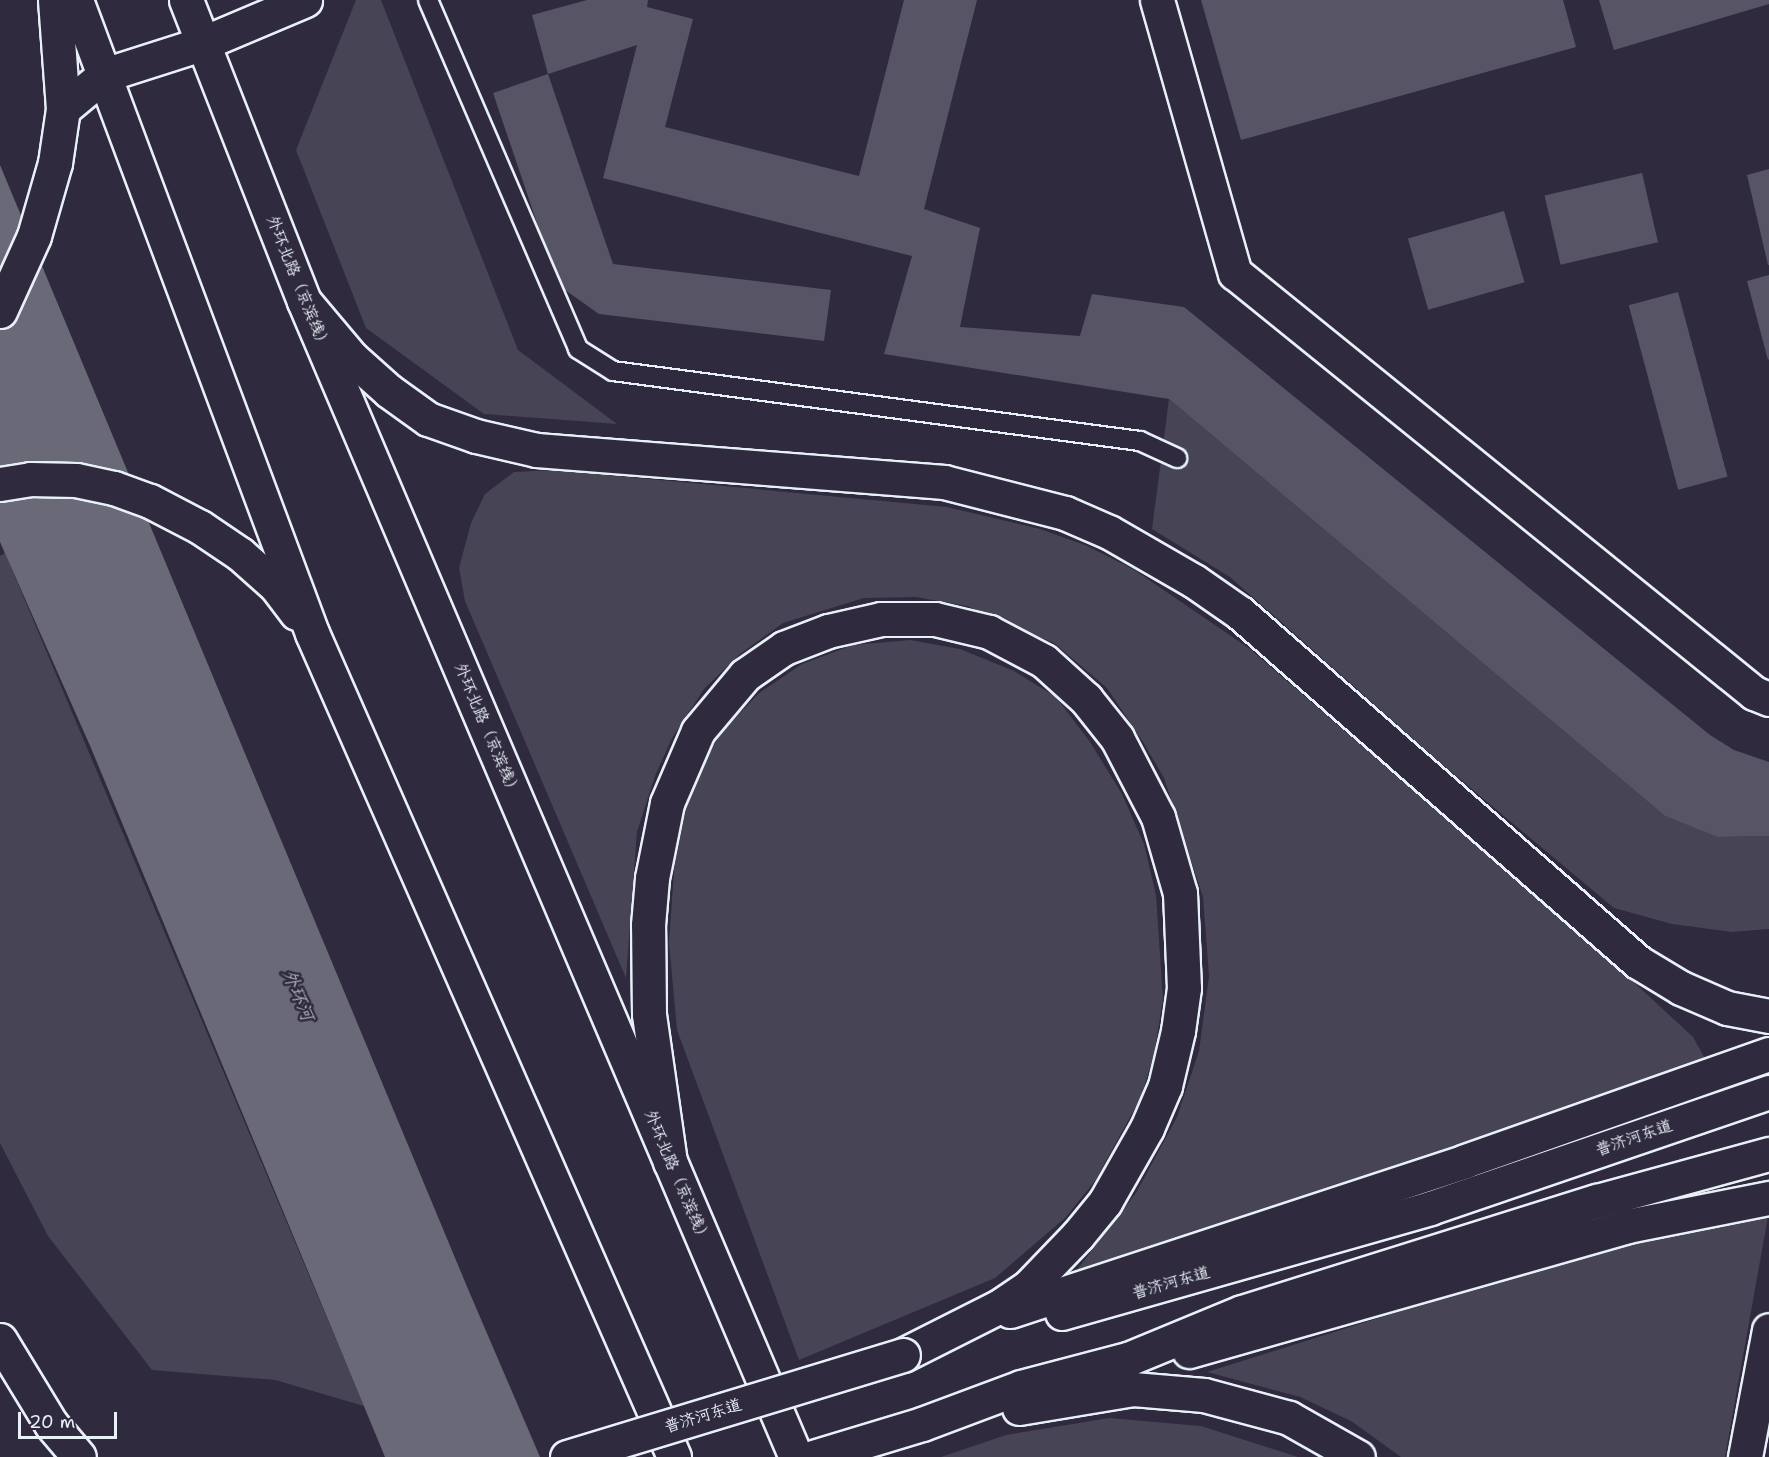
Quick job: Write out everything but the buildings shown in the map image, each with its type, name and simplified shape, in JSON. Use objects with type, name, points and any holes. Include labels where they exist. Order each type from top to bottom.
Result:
[{"type":"main road","points":[[0,311],[24,262],[44,206],[63,108],[55,0]]},
{"type":"main road","points":[[76,0],[312,633],[674,1457]]},
{"type":"main road","name":"外环北路（京滨线）","points":[[186,0],[201,44],[304,301],[796,1457]]},
{"type":"main road","points":[[63,108],[104,75],[201,44],[305,0]]},
{"type":"main road","points":[[1157,0],[1235,273],[1754,693],[1769,699]]},
{"type":"main road","points":[[304,301],[351,357],[389,391],[428,419],[476,436],[537,450],[944,482],[1044,507],[1109,532],[1194,581],[1240,613],[1638,962],[1681,988],[1727,1008],[1769,1016]]},
{"type":"main road","points":[[0,484],[30,479],[76,480],[114,488],[150,501],[200,527],[240,554],[276,586],[312,633]]},
{"type":"main road","points":[[670,1162],[649,1014],[648,925],[652,878],[667,803],[698,731],[745,675],[784,648],[828,631],[881,619],[935,619],[989,632],[1044,661],[1086,699],[1117,738],[1158,817],[1180,893],[1184,988],[1178,1031],[1165,1086],[1139,1145],[1105,1202],[1078,1235],[1028,1287],[998,1307],[903,1355]]},
{"type":"main road","points":[[903,1355],[1038,1300],[1464,1161],[1769,1054]]},
{"type":"main road","name":"普济河东道","points":[[567,1457],[903,1355],[1113,1300],[1430,1208],[1769,1092]]},
{"type":"main road","points":[[813,1457],[922,1424],[1021,1388],[1128,1359],[1242,1312],[1597,1201],[1769,1154]]},
{"type":"main road","points":[[1128,1359],[1197,1350],[1554,1245],[1692,1211],[1769,1198]]},
{"type":"main road","points":[[1745,1457],[1769,1330]]},
{"type":"main road","points":[[0,1340],[51,1424],[79,1457]]},
{"type":"main road","points":[[922,1424],[1132,1389],[1204,1395],[1289,1418],[1358,1457]]},
{"type":"lane","points":[[428,0],[578,349],[613,371],[1140,441],[1177,458]]},
{"type":"shaded area","points":[[356,0],[381,0],[518,350],[617,424],[484,414],[366,328],[296,150]]},
{"type":"shaded area","points":[[1169,399],[1665,816],[1717,837],[1769,836],[1769,929],[1732,932],[1672,924],[1614,908],[1437,760],[1230,577],[1152,529]]},
{"type":"shaded area","points":[[553,470],[947,507],[1040,529],[1085,545],[1133,569],[1250,649],[1613,963],[1693,1037],[1708,1064],[1073,1275],[1136,1193],[1177,1117],[1199,1051],[1209,976],[1203,897],[1164,778],[1143,742],[1107,688],[1054,643],[967,606],[916,597],[864,598],[783,623],[740,654],[704,689],[672,738],[655,776],[637,832],[626,978],[465,601],[459,568],[471,523],[485,494],[514,472]]},
{"type":"shaded area","points":[[5,553],[364,1406],[275,1380],[152,1370],[48,1236],[0,1143],[0,556]]},
{"type":"shaded area","points":[[910,640],[960,649],[1014,671],[1056,697],[1090,742],[1122,794],[1144,844],[1156,895],[1163,999],[1154,1055],[1140,1099],[1095,1181],[1065,1218],[995,1278],[799,1360],[677,1030],[669,943],[675,857],[682,814],[702,768],[720,734],[759,693],[802,664],[853,645]]},
{"type":"shaded area","points":[[1769,1211],[1725,1457],[1401,1457],[1351,1421],[1300,1397],[1207,1372],[1480,1286],[1648,1239]]},
{"type":"shaded area","points":[[1109,1418],[1201,1426],[1298,1457],[941,1457],[1006,1435]]},
{"type":"water","name":"外环河","points":[[0,165],[540,1457],[385,1457],[91,748],[0,542]]}]
